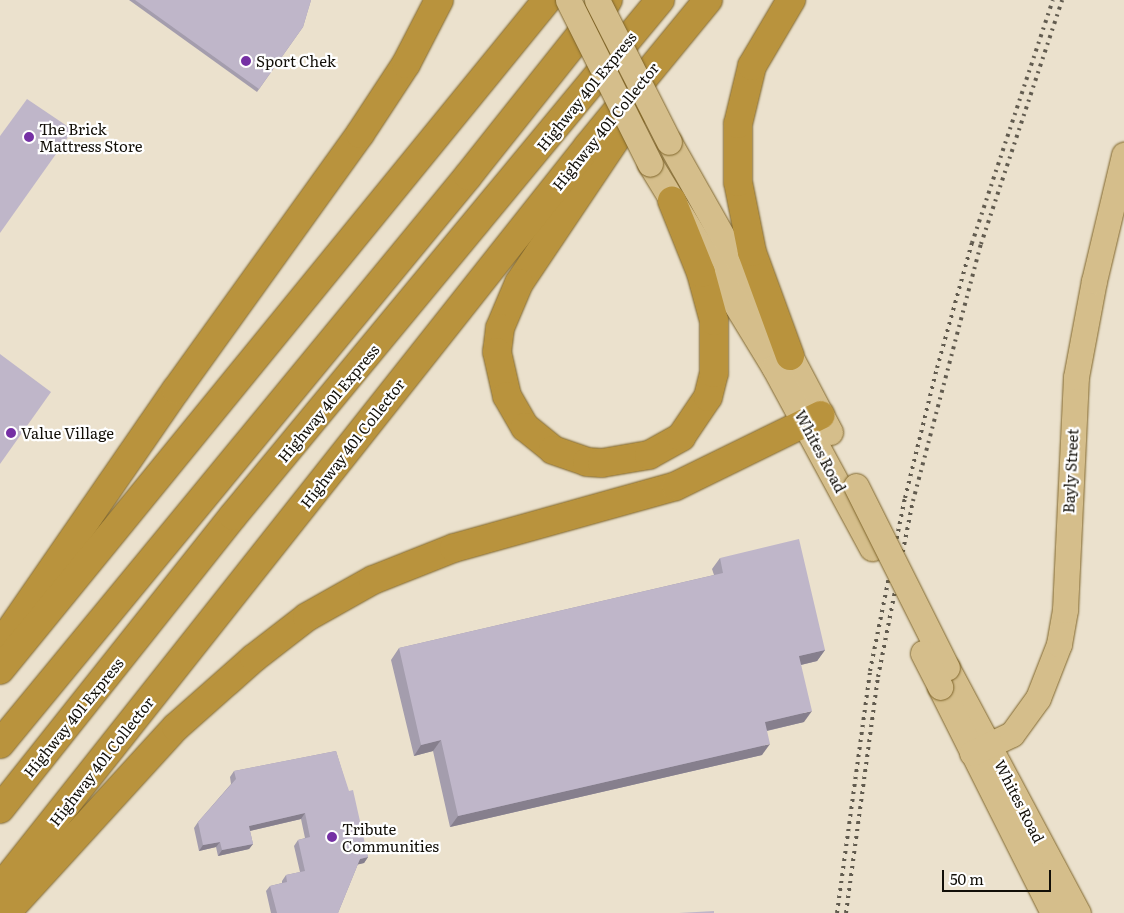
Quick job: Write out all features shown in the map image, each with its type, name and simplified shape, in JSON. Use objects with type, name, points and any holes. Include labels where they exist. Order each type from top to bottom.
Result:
[{"type":"highway","points":[[0,646],[176,390],[360,134],[406,64],[439,0]]},
{"type":"highway","points":[[0,670],[547,0]]},
{"type":"highway","points":[[0,744],[468,176],[608,0]]},
{"type":"highway","name":"Highway 401 Express","points":[[0,809],[233,516],[660,0]]},
{"type":"highway","name":"Highway 401 Collector","points":[[0,888],[670,45],[708,0]]},
{"type":"highway","points":[[790,356],[752,252],[738,182],[738,124],[752,66],[791,0]]},
{"type":"highway","points":[[670,45],[652,86],[519,283],[500,328],[497,352],[507,396],[525,427],[553,450],[586,462],[602,463],[649,455],[681,437],[708,396],[714,373],[714,322],[701,273],[672,201]]},
{"type":"highway","points":[[6,913],[176,727],[254,658],[307,617],[373,580],[454,548],[676,486],[813,418]]},
{"type":"main road","name":"Whites Road","points":[[568,0],[605,80],[650,164],[813,418],[981,749],[1078,913]]},
{"type":"main road","name":"Whites Road","points":[[597,0],[668,142],[790,356],[813,418]]},
{"type":"main road","name":"Bayly Street","points":[[981,749],[1012,734],[1024,718],[1038,698],[1059,644],[1064,610],[1076,377],[1094,281],[1124,156]]},
{"type":"main road","name":"Whites Road","points":[[981,749],[1053,913]]},
{"type":"building","name":"Sport Chek","points":[[135,0],[311,0],[303,27],[259,89]]},
{"type":"building","points":[[27,99],[73,130],[0,233],[0,136]]},
{"type":"building","name":"Value Village","points":[[0,354],[51,392],[0,464]]},
{"type":"building","points":[[799,539],[825,650],[799,656],[812,711],[765,722],[770,744],[458,816],[441,740],[421,745],[399,648],[723,573],[720,558]]},
{"type":"building","name":"Tribute Communities","points":[[336,751],[349,791],[353,790],[368,857],[360,859],[338,913],[277,913],[270,886],[287,882],[286,875],[305,871],[298,840],[310,837],[305,813],[249,826],[253,844],[222,850],[220,842],[203,845],[198,822],[236,779],[234,771]]},
{"type":"building","points":[[714,911],[714,913],[679,913]]},
{"type":"railway","points":[[837,913],[870,671],[905,498],[937,368],[972,243],[1053,0]]},
{"type":"railway","points":[[846,913],[878,677],[913,501],[981,244],[1062,0]]},
{"type":"place","name":"Sport Chek","points":[[246,61]]},
{"type":"place","name":"The Brick Mattress Store","points":[[29,137]]},
{"type":"place","name":"Value Village","points":[[11,433]]},
{"type":"place","name":"Tribute Communities","points":[[332,837]]}]
